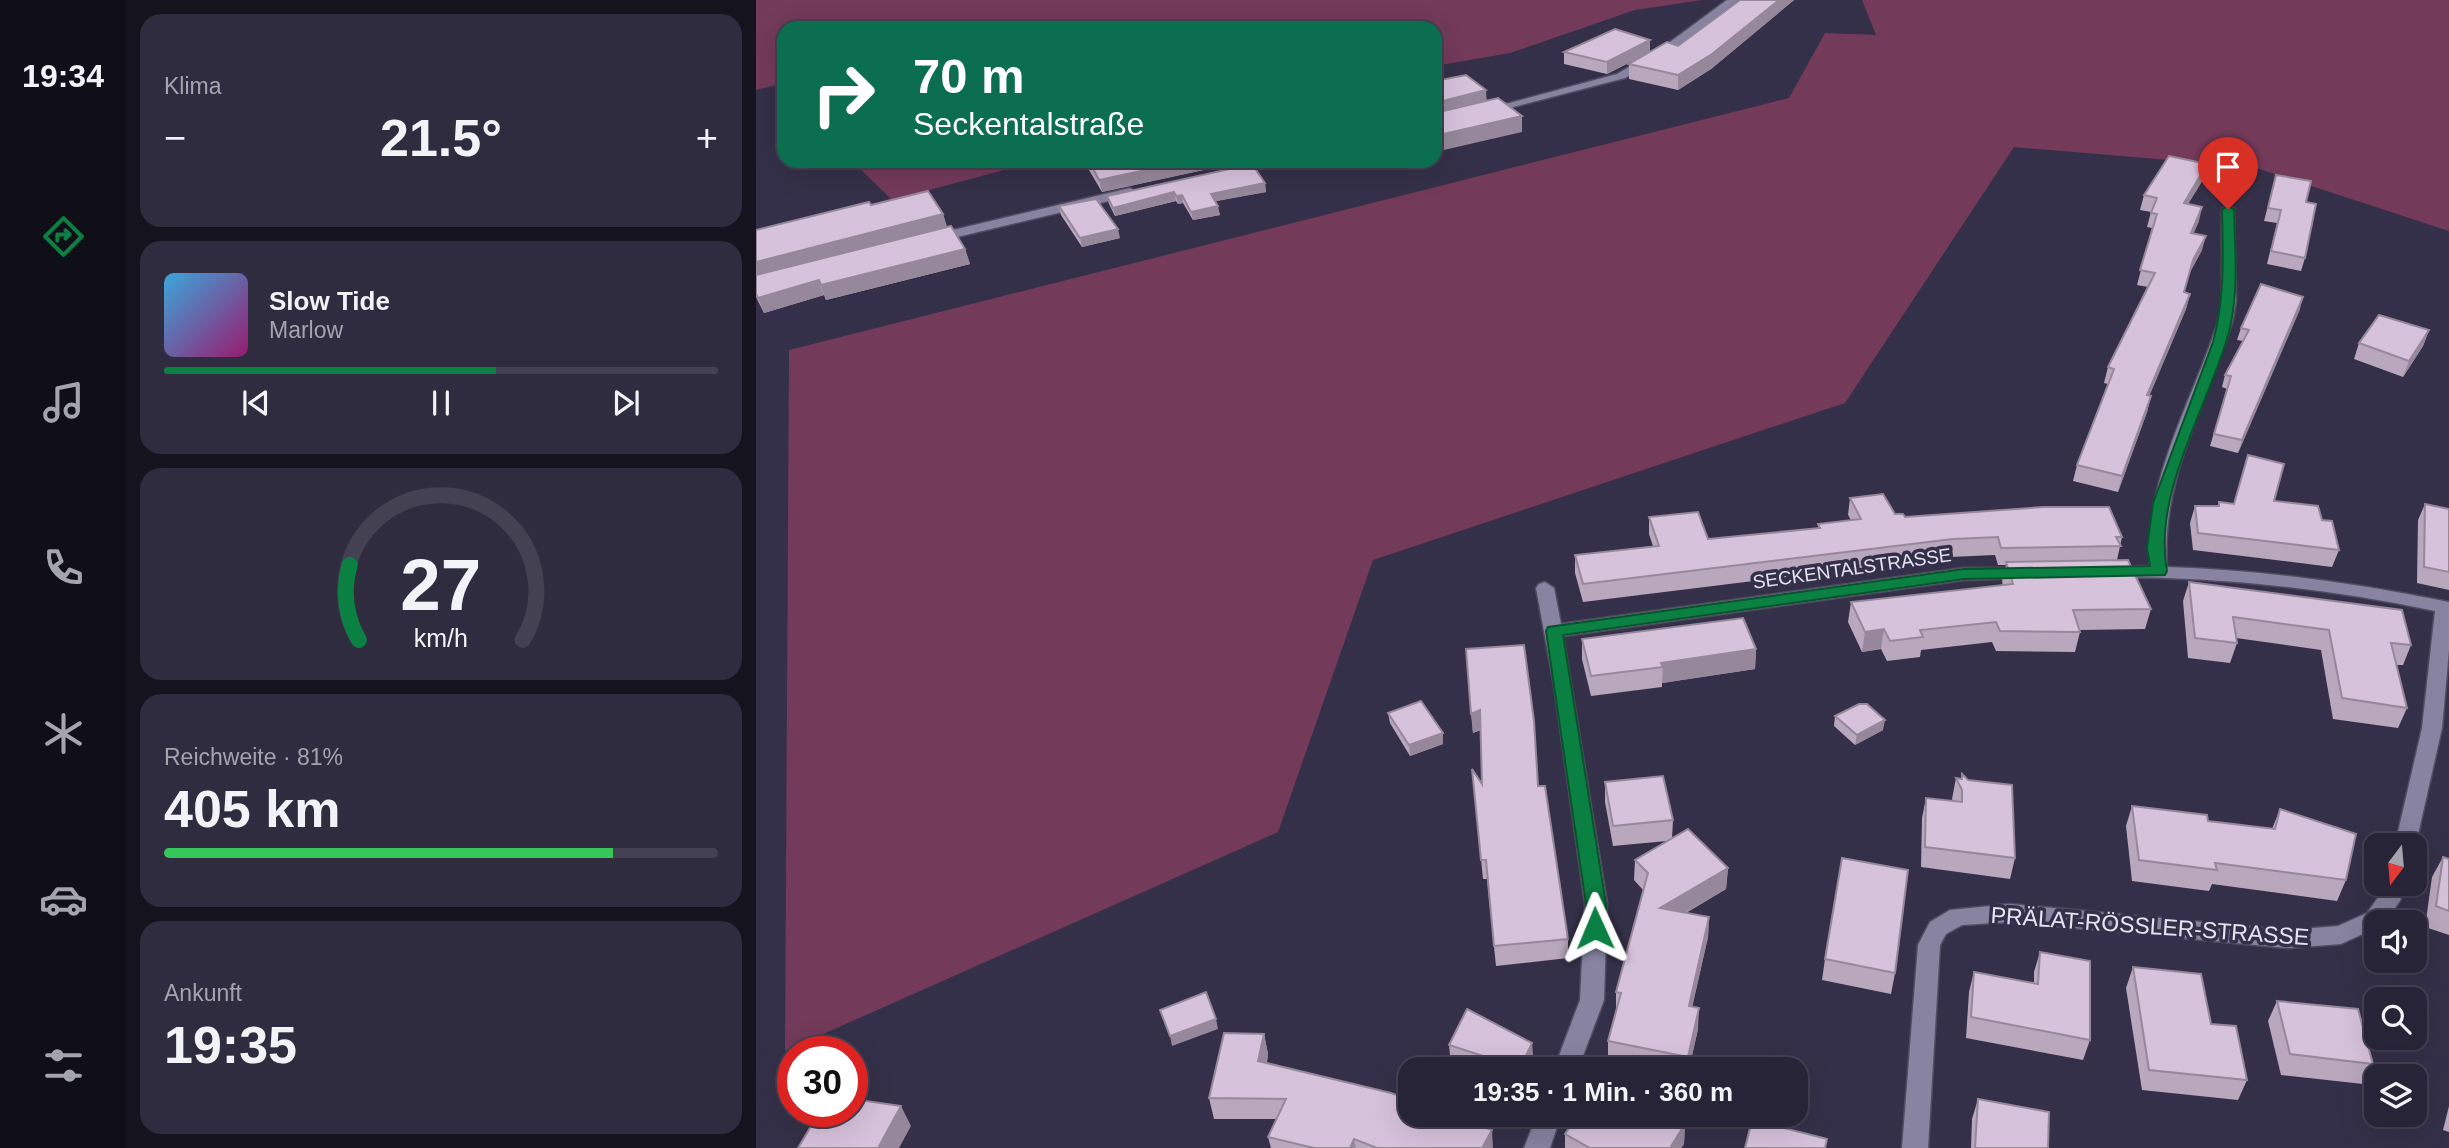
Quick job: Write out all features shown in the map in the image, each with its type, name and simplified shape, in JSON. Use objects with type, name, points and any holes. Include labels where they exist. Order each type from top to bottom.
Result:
[{"type":"street","points":[[1468,116],[1621,76],[1671,47],[1732,0]]},
{"type":"street","points":[[1219,172],[1239,168]]},
{"type":"street","points":[[918,242],[1138,190]]},
{"type":"street","points":[[2159,571],[2155,548],[2160,503],[2220,342],[2226,319],[2229,300],[2228,209]]},
{"type":"street","points":[[2089,572],[2159,571],[2313,585],[2446,608],[2432,728],[2409,833]]},
{"type":"street","name":"SECKENTALSTRASSE","points":[[1554,631],[1964,574],[2048,572]]},
{"type":"street","points":[[1545,588],[1596,904],[1591,1000],[1570,1057]]},
{"type":"street","name":"PRÄLAT-RÖSSLER-STRASSE","points":[[1915,1148],[1929,945],[1938,928],[1958,916],[2010,913],[2288,939],[2341,935],[2375,919],[2391,896]]},
{"type":"street","points":[[1537,1148],[1545,1127]]},
{"type":"shaded area","points":[[756,0],[1702,0],[1635,10],[1510,53],[1442,65],[1442,21],[777,21],[777,85],[756,90]]},
{"type":"shaded area","points":[[1862,0],[2449,0],[2449,231],[2253,167],[2014,147],[1845,403],[1373,560],[1278,832],[819,1036],[785,1036],[789,350],[1789,98],[1825,33],[1876,35]]},
{"type":"shaded area","points":[[859,168],[1012,168],[892,200]]},
{"type":"building","points":[[1740,0],[1779,0],[1712,54],[1678,75],[1629,64],[1667,42],[1678,46]]},
{"type":"building","points":[[1615,29],[1650,40],[1607,62],[1564,52]]},
{"type":"building","points":[[1466,75],[1486,90],[1442,101],[1442,80]]},
{"type":"building","points":[[1498,98],[1522,116],[1442,134],[1442,111]]},
{"type":"building","points":[[2169,156],[2207,164],[2184,203],[2202,207],[2191,233],[2206,236],[2193,260],[2184,292],[2190,294],[2147,395],[2151,396],[2122,476],[2077,465],[2114,369],[2108,367],[2155,273],[2140,270],[2157,214],[2151,213],[2157,198],[2144,195]]},
{"type":"building","points":[[1093,168],[1155,168],[1099,180]]},
{"type":"building","points":[[1234,168],[1255,168],[1265,183],[1211,194],[1218,206],[1191,212],[1182,195],[1176,196],[1174,192],[1113,208],[1107,196]]},
{"type":"building","points":[[2276,175],[2311,181],[2306,202],[2316,204],[2305,258],[2271,251],[2281,210],[2268,208]]},
{"type":"building","points":[[928,191],[943,214],[756,262],[756,230],[869,202],[871,205]]},
{"type":"building","points":[[1096,199],[1118,229],[1080,238],[1059,206]]},
{"type":"building","points":[[951,226],[965,249],[821,285],[819,280],[758,298],[756,294],[756,275]]},
{"type":"building","points":[[2261,284],[2303,297],[2242,440],[2214,434],[2231,376],[2225,375],[2249,330],[2241,328]]},
{"type":"building","points":[[2379,315],[2429,330],[2409,361],[2359,343]]},
{"type":"building","points":[[2248,455],[2284,464],[2274,501],[2318,506],[2322,520],[2332,521],[2339,550],[2198,533],[2195,506],[2219,506],[2219,502],[2234,504]]},
{"type":"building","points":[[1883,494],[1895,514],[1903,514],[1905,517],[2044,507],[2109,507],[2122,537],[2116,537],[2121,546],[2001,548],[1998,537],[1953,539],[1583,584],[1575,555],[1659,546],[1649,517],[1698,512],[1708,539],[1820,528],[1818,524],[1861,519],[1850,498]]},
{"type":"building","points":[[2425,504],[2449,509],[2449,572],[2424,567]]},
{"type":"building","points":[[2128,560],[2151,609],[2073,610],[2080,632],[2000,631],[1996,622],[1920,630],[1923,637],[1890,641],[1884,629],[1865,632],[1851,602],[2013,584],[2006,562]]},
{"type":"building","points":[[2189,582],[2402,610],[2411,645],[2391,643],[2407,708],[2342,698],[2329,630],[2233,617],[2237,643],[2195,638]]},
{"type":"building","points":[[1743,618],[1756,649],[1661,663],[1663,667],[1591,676],[1582,639]]},
{"type":"building","points":[[1524,645],[1534,721],[1538,786],[1545,786],[1568,939],[1494,946],[1486,860],[1481,860],[1472,769],[1482,784],[1480,710],[1471,714],[1466,649]]},
{"type":"building","points":[[1421,701],[1443,733],[1409,745],[1388,713]]},
{"type":"building","points":[[1859,704],[1867,704],[1885,720],[1857,735],[1835,716]]},
{"type":"building","points":[[1962,774],[1968,780],[2012,785],[2015,858],[1925,847],[1926,798],[1962,802],[1962,790],[1956,778],[1962,779]]},
{"type":"building","points":[[1663,776],[1673,820],[1613,826],[1605,782]]},
{"type":"building","points":[[2132,806],[2207,815],[2208,821],[2275,829],[2280,809],[2356,834],[2346,880],[2215,863],[2217,870],[2139,860]]},
{"type":"building","points":[[1688,829],[1728,868],[1660,908],[1709,917],[1689,1006],[1699,1008],[1688,1057],[1608,1041],[1621,993],[1616,992],[1648,873],[1635,860]]},
{"type":"building","points":[[2443,857],[2449,859],[2449,911],[2436,906]]},
{"type":"building","points":[[1842,858],[1908,870],[1895,973],[1825,959]]},
{"type":"building","points":[[2040,952],[2090,961],[2090,1040],[1971,1017],[1974,972],[2038,984]]},
{"type":"building","points":[[2133,967],[2201,974],[2211,1024],[2236,1026],[2247,1080],[2149,1070]]},
{"type":"building","points":[[1206,992],[1216,1019],[1170,1036],[1160,1010]]},
{"type":"building","points":[[2277,1001],[2358,1009],[2364,1031],[2364,1050],[2369,1050],[2373,1064],[2290,1054]]},
{"type":"building","points":[[1467,1009],[1532,1043],[1525,1057],[1486,1057],[1449,1045]]},
{"type":"building","points":[[1224,1033],[1264,1034],[1258,1061],[1398,1096],[1398,1127],[1484,1127],[1492,1130],[1482,1148],[1377,1148],[1354,1139],[1350,1148],[1314,1148],[1268,1137],[1286,1099],[1209,1098]]},
{"type":"building","points":[[1978,1099],[2049,1112],[2048,1148],[1975,1148]]},
{"type":"building","points":[[868,1101],[901,1106],[878,1148],[798,1148],[810,1127],[868,1127]]},
{"type":"building","points":[[1570,1127],[1683,1127],[1670,1148],[1590,1148],[1565,1134]]},
{"type":"building","points":[[1750,1127],[1780,1127],[1827,1139],[1825,1148],[1745,1148]]},
{"type":"route","points":[[1595,928],[1596,904],[1554,631],[1964,574],[2159,571],[2155,548],[2160,503],[2220,342],[2226,319],[2229,300],[2228,209]]}]
